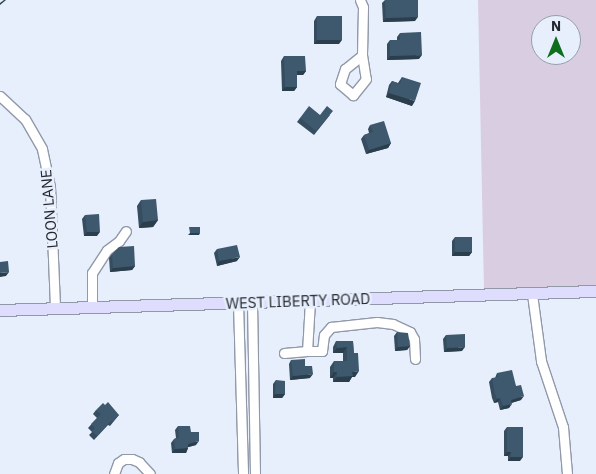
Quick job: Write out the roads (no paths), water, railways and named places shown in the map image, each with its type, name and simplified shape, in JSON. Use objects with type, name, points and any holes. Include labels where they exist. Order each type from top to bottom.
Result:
[{"type":"main road","name":"WEST LIBERTY ROAD","points":[[0,310],[596,291]]},
{"type":"street","points":[[360,0],[363,6],[362,55]]},
{"type":"street","name":"LOON LANE","points":[[0,96],[25,119],[42,150],[50,187],[55,308]]},
{"type":"street","points":[[92,307],[92,273],[107,250],[119,241],[126,231]]},
{"type":"street","points":[[532,294],[541,361],[563,426],[567,474]]},
{"type":"street","points":[[307,351],[310,300]]},
{"type":"street","points":[[252,302],[255,474]]},
{"type":"street","points":[[238,303],[243,474]]},
{"type":"street","points":[[284,353],[322,351],[324,335],[331,327],[377,322],[393,324],[410,332],[414,339],[415,359]]},
{"type":"street","points":[[114,474],[118,463],[124,459],[132,458],[139,462],[150,474]]}]
